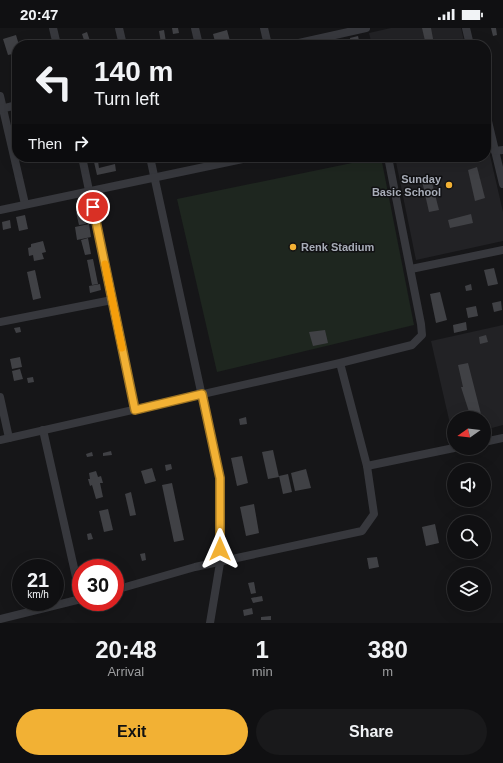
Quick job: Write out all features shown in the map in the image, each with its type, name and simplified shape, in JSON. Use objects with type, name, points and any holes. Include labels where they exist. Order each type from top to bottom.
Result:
[{"type":"street","points":[[53,28],[56,40]]},
{"type":"street","points":[[119,28],[122,40]]},
{"type":"street","points":[[195,28],[198,40]]},
{"type":"street","points":[[264,28],[267,40]]},
{"type":"street","points":[[308,40],[336,32],[366,28]]},
{"type":"street","points":[[466,28],[469,40]]},
{"type":"street","points":[[0,96],[1,108],[12,152]]},
{"type":"street","points":[[1,108],[12,106]]},
{"type":"street","points":[[491,127],[499,150],[503,184]]},
{"type":"street","points":[[14,162],[25,204]]},
{"type":"street","points":[[83,162],[135,410]]},
{"type":"street","points":[[151,162],[220,478],[220,563],[210,623]]},
{"type":"street","points":[[0,210],[155,178],[217,162]]},
{"type":"street","points":[[0,440],[340,363],[412,345],[418,341],[422,335],[411,269],[389,162]]},
{"type":"street","points":[[411,269],[503,250]]},
{"type":"street","points":[[0,322],[112,300]]},
{"type":"street","points":[[124,587],[195,567],[220,563],[362,530],[374,514],[367,466],[340,363]]},
{"type":"street","points":[[0,397],[9,438]]},
{"type":"street","points":[[43,430],[72,559]]},
{"type":"street","points":[[491,441],[503,438]]},
{"type":"street","points":[[367,466],[447,449]]},
{"type":"street","points":[[0,619],[72,601]]},
{"type":"shaded area","points":[[391,28],[461,28],[464,40],[371,40],[369,33]]},
{"type":"shaded area","name":"Sunday Basic School","points":[[491,160],[503,212],[503,241],[416,260],[396,162],[491,162]]},
{"type":"shaded area","name":"Renk Stadium","points":[[357,162],[382,162],[414,325],[217,372],[177,199]]},
{"type":"shaded area","points":[[503,325],[503,425],[491,428],[491,411],[447,411],[431,341]]},
{"type":"building","points":[[172,28],[178,28],[179,33],[173,34]]},
{"type":"building","points":[[422,28],[431,28],[433,40],[425,40]]},
{"type":"building","points":[[491,28],[496,28],[497,35],[493,36]]},
{"type":"building","points":[[164,30],[166,40],[160,40],[159,31]]},
{"type":"building","points":[[227,30],[230,40],[215,40],[213,34]]},
{"type":"building","points":[[87,32],[90,40],[84,40],[82,34]]},
{"type":"building","points":[[16,35],[18,40],[12,40],[12,54],[8,55],[3,39]]},
{"type":"building","points":[[358,36],[359,40],[350,40],[350,38]]},
{"type":"building","points":[[94,162],[98,162],[99,168],[115,164],[116,171],[97,175]]},
{"type":"building","points":[[477,167],[485,198],[475,201],[468,170]]},
{"type":"building","points":[[431,179],[439,210],[429,212],[422,181]]},
{"type":"building","points":[[83,211],[86,224],[79,225],[76,212]]},
{"type":"building","points":[[471,214],[473,223],[450,228],[448,220]]},
{"type":"building","points":[[25,215],[28,229],[19,231],[16,217]]},
{"type":"building","points":[[10,220],[11,228],[3,230],[2,222]]},
{"type":"building","points":[[89,224],[91,237],[77,240],[75,227]]},
{"type":"building","points":[[88,238],[91,254],[85,255],[81,240]]},
{"type":"building","points":[[43,241],[46,252],[42,253],[44,259],[34,261],[33,255],[29,256],[28,248],[31,247],[31,244]]},
{"type":"building","points":[[93,259],[98,284],[92,285],[87,260]]},
{"type":"building","points":[[494,268],[498,284],[488,286],[484,270]]},
{"type":"building","points":[[35,270],[41,298],[33,300],[27,272]]},
{"type":"building","points":[[100,284],[101,290],[90,293],[89,286]]},
{"type":"building","points":[[471,284],[472,290],[466,291],[465,286]]},
{"type":"building","points":[[440,292],[447,320],[436,323],[430,294]]},
{"type":"building","points":[[501,301],[502,310],[494,312],[492,303]]},
{"type":"building","points":[[476,306],[478,316],[468,318],[466,308]]},
{"type":"building","points":[[466,322],[467,330],[454,333],[453,325]]},
{"type":"building","points":[[20,327],[21,332],[16,333],[14,328]]},
{"type":"building","points":[[325,330],[328,343],[313,346],[309,332]]},
{"type":"building","points":[[486,335],[488,342],[480,344],[479,337]]},
{"type":"building","points":[[20,357],[22,367],[12,369],[10,359]]},
{"type":"building","points":[[468,363],[480,411],[469,411],[461,387],[463,387],[458,365]]},
{"type":"building","points":[[20,369],[23,379],[14,381],[12,371]]},
{"type":"building","points":[[33,377],[34,382],[28,383],[27,378]]},
{"type":"building","points":[[246,417],[247,424],[240,425],[239,419]]},
{"type":"building","points":[[273,450],[279,477],[268,479],[262,452]]},
{"type":"building","points":[[111,451],[112,455],[103,456],[103,453]]},
{"type":"building","points":[[92,452],[93,456],[87,457],[86,454]]},
{"type":"building","points":[[242,456],[248,483],[237,486],[231,458]]},
{"type":"building","points":[[171,464],[172,469],[166,471],[165,465]]},
{"type":"building","points":[[152,468],[156,481],[145,484],[141,471]]},
{"type":"building","points":[[306,469],[311,488],[295,491],[291,473]]},
{"type":"building","points":[[96,471],[98,477],[101,476],[103,483],[100,483],[103,497],[96,499],[92,485],[90,486],[88,479],[90,479],[89,473]]},
{"type":"building","points":[[288,474],[292,492],[283,494],[279,476]]},
{"type":"building","points":[[172,483],[184,540],[174,542],[162,485]]},
{"type":"building","points":[[131,492],[136,515],[130,516],[125,494]]},
{"type":"building","points":[[254,504],[259,533],[246,536],[240,507]]},
{"type":"building","points":[[108,509],[113,530],[104,532],[99,511]]},
{"type":"building","points":[[435,524],[439,543],[426,546],[422,527]]},
{"type":"building","points":[[91,533],[93,539],[88,540],[87,534]]},
{"type":"building","points":[[145,553],[146,560],[142,561],[140,554]]},
{"type":"building","points":[[377,557],[379,567],[369,569],[367,558]]},
{"type":"building","points":[[254,582],[256,593],[251,594],[248,583]]},
{"type":"building","points":[[262,596],[263,601],[253,603],[251,598]]},
{"type":"building","points":[[252,608],[253,614],[244,616],[243,610]]},
{"type":"building","points":[[271,616],[271,620],[261,620],[261,617]]},
{"type":"slow traffic","points":[[105,264],[122,348]]},
{"type":"place","name":"Sunday Basic School","points":[[449,185]]},
{"type":"place","name":"Renk Stadium","points":[[293,247]]},
{"type":"route","points":[[93,207],[135,410],[202,394],[220,478],[220,549]]}]
